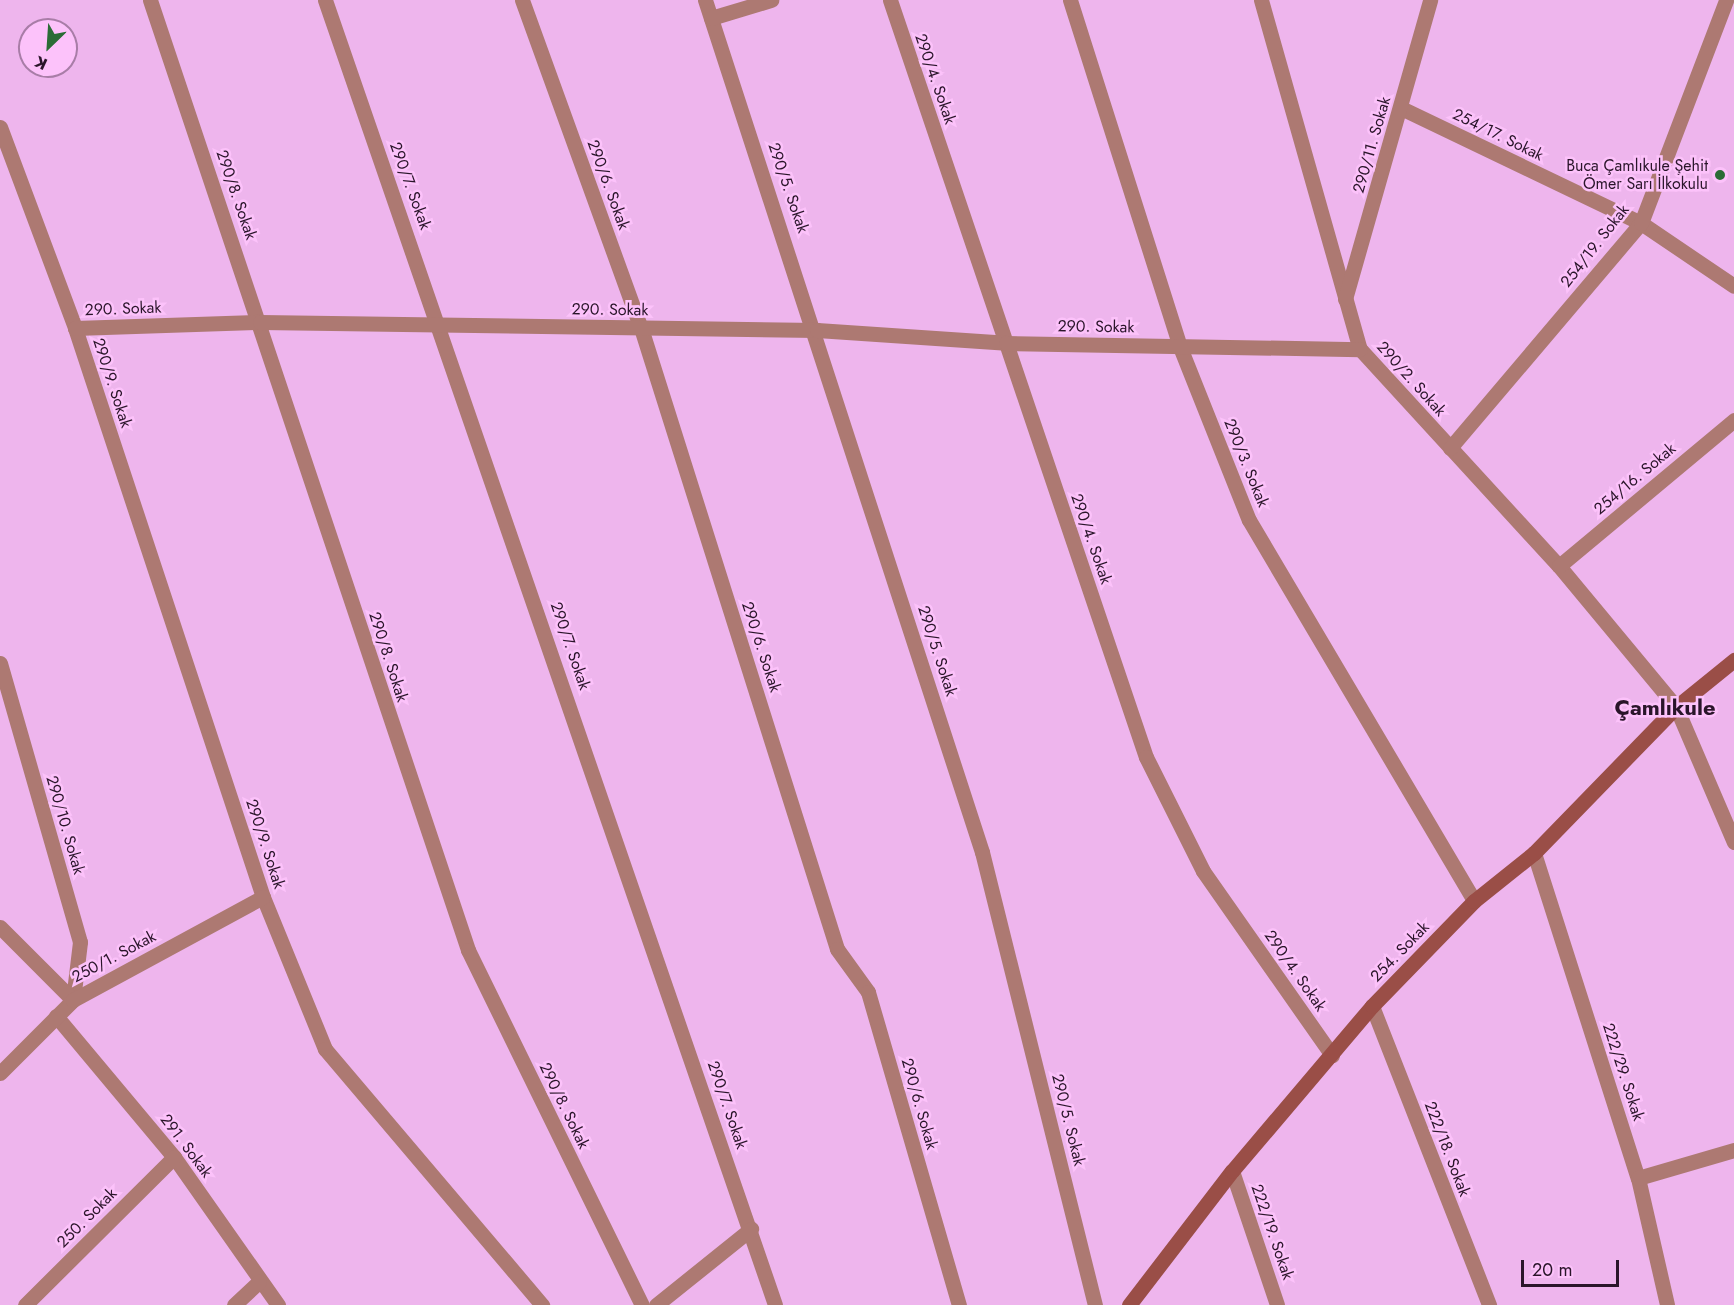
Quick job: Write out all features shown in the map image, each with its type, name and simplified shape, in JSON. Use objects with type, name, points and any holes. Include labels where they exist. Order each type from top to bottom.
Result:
[{"type":"street","name":"290/8. Sokak","points":[[150,0],[260,322],[468,950],[642,1305]]},
{"type":"street","name":"290/7. Sokak","points":[[325,0],[441,327],[751,1229],[775,1305]]},
{"type":"street","name":"290/6. Sokak","points":[[522,0],[641,328],[837,949],[868,992],[959,1305]]},
{"type":"street","name":"290/5. Sokak","points":[[705,0],[817,330],[982,852],[1095,1305]]},
{"type":"street","points":[[711,18],[771,0]]},
{"type":"street","name":"290/4. Sokak","points":[[890,0],[1146,757],[1203,871],[1332,1055]]},
{"type":"street","name":"290/3. Sokak","points":[[1070,0],[1180,347],[1249,520],[1474,901]]},
{"type":"street","name":"290/2. Sokak","points":[[1261,0],[1360,349],[1559,566],[1676,707],[1734,842]]},
{"type":"street","name":"290/11. Sokak","points":[[1345,299],[1430,0]]},
{"type":"street","name":"254/19. Sokak","points":[[1450,448],[1641,223],[1726,0]]},
{"type":"street","name":"254/17. Sokak","points":[[1401,108],[1641,223],[1734,286]]},
{"type":"street","name":"290. Sokak","points":[[0,127],[75,328],[260,322],[441,327],[817,330],[1006,343],[1360,349]]},
{"type":"street","name":"290/9. Sokak","points":[[75,328],[263,897],[325,1049],[538,1304]]},
{"type":"street","name":"254/16. Sokak","points":[[1559,566],[1734,420]]},
{"type":"street","name":"254. Sokak","points":[[1129,1305],[1232,1171],[1372,1006],[1474,901],[1534,853],[1676,707],[1734,660]]},
{"type":"street","name":"290/10. Sokak","points":[[0,663],[80,942],[73,999]]},
{"type":"street","name":"222/29. Sokak","points":[[1534,853],[1638,1178],[1667,1305]]},
{"type":"street","name":"250/1. Sokak","points":[[0,1072],[73,999],[263,897]]},
{"type":"street","points":[[0,927],[73,999]]},
{"type":"street","name":"222/18. Sokak","points":[[1372,1006],[1489,1305]]},
{"type":"street","name":"291. Sokak","points":[[56,1016],[174,1157],[259,1282],[278,1305]]},
{"type":"street","points":[[1638,1178],[1734,1150]]},
{"type":"street","name":"250. Sokak","points":[[25,1305],[174,1157]]},
{"type":"street","name":"222/19. Sokak","points":[[1232,1171],[1277,1305]]},
{"type":"street","points":[[656,1305],[751,1229]]},
{"type":"street","points":[[234,1305],[259,1282]]},
{"type":"place","name":"Buca Çamlıkule Şehit Ömer Sarı İlkokulu","points":[[1720,175]]},
{"type":"district","name":"Çamlıkule","points":[[1665,708]]}]
